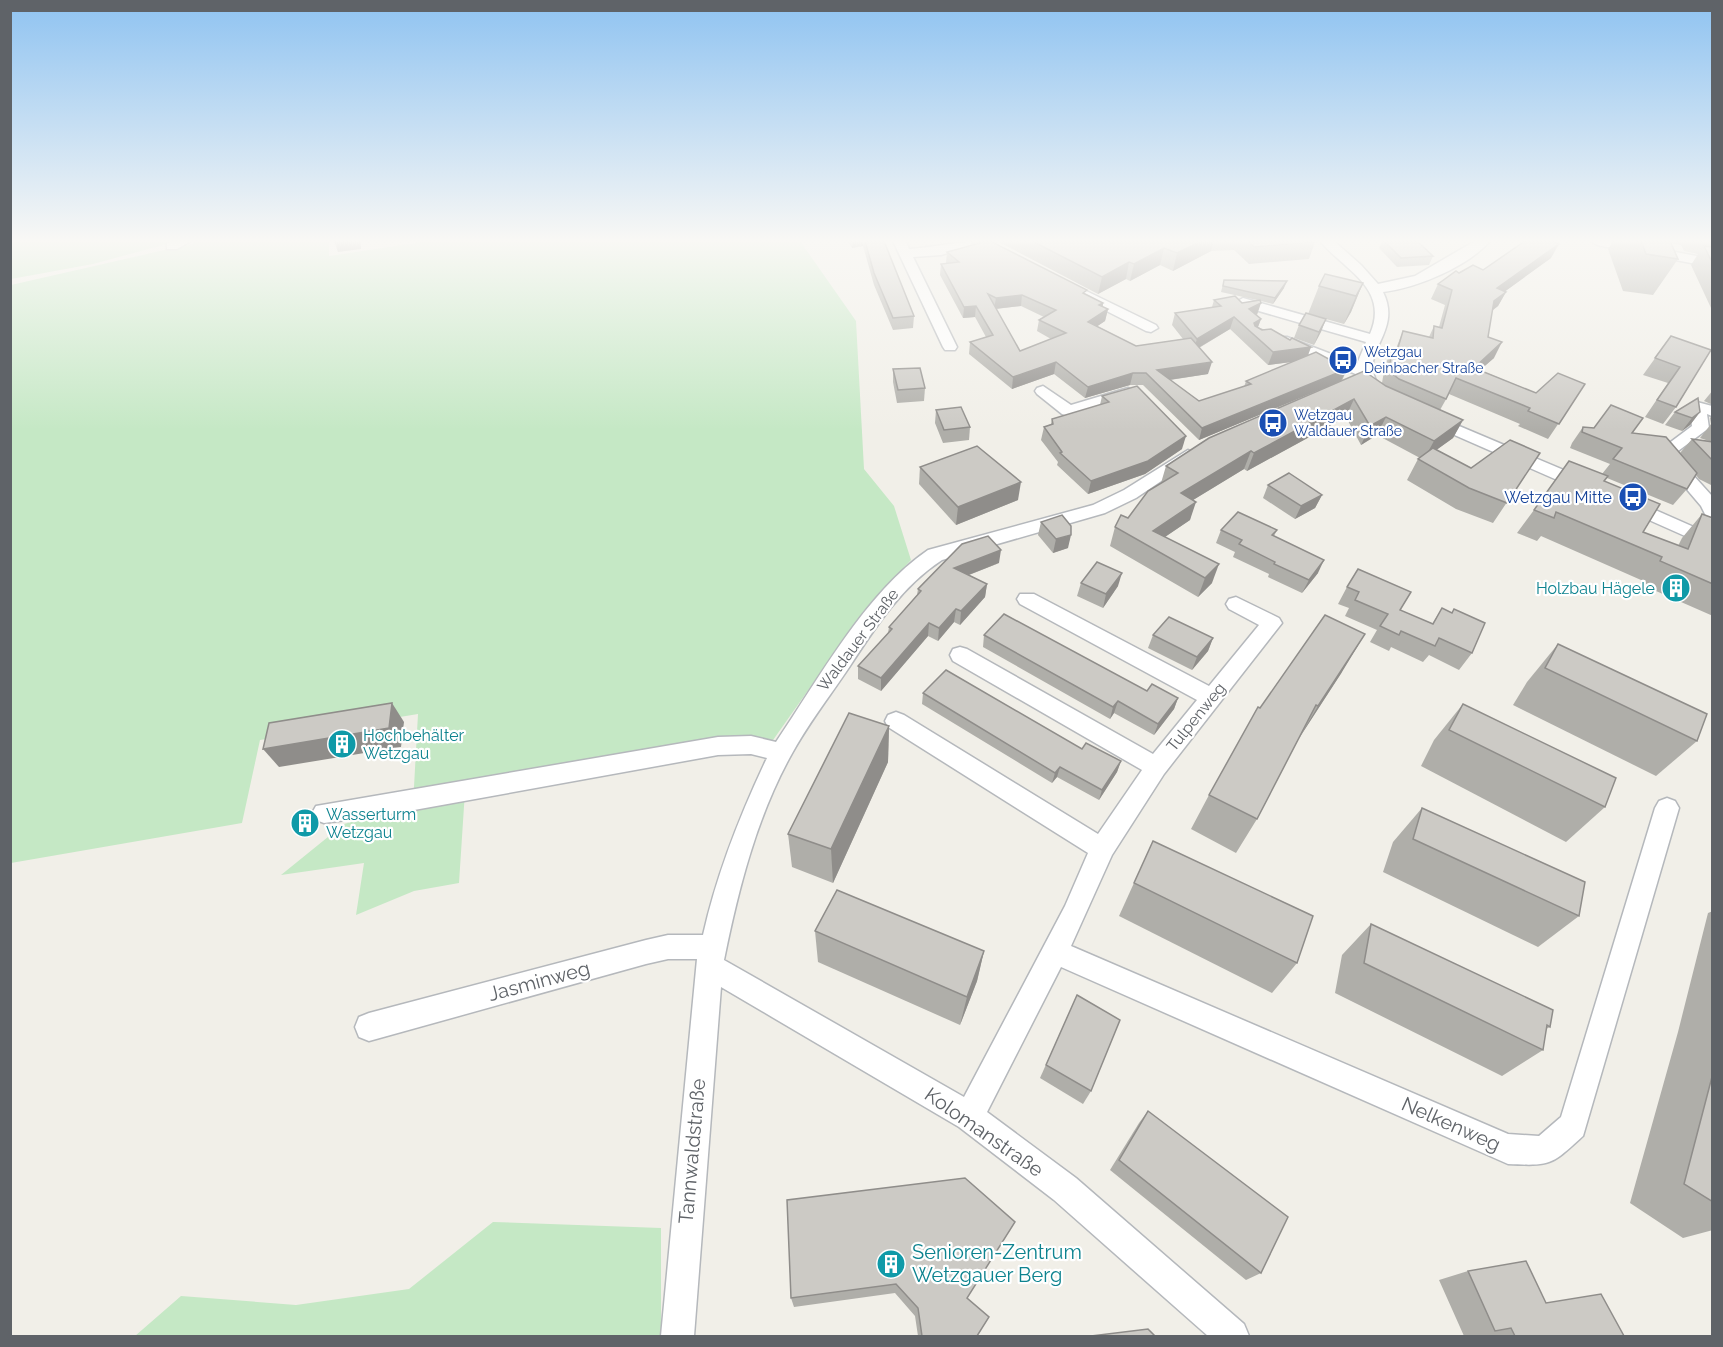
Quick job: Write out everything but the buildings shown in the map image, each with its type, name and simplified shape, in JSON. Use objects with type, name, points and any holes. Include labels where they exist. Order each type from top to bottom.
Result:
[{"type":"street","points":[[930,304],[950,347]]},
{"type":"street","points":[[1103,304],[1151,328]]},
{"type":"street","points":[[1249,304],[1374,340]]},
{"type":"street","points":[[1364,376],[1363,364],[1382,326],[1381,304]]},
{"type":"street","points":[[1268,334],[1364,376],[1384,399],[1394,403]]},
{"type":"street","points":[[1342,387],[1364,376]]},
{"type":"street","points":[[1043,391],[1068,411],[1137,390],[1144,398]]},
{"type":"street","points":[[1713,411],[1697,407],[1701,428],[1664,453],[1710,504],[1713,512]]},
{"type":"street","points":[[1421,415],[1713,542]]},
{"type":"street","name":"Waldauer Straße","points":[[710,957],[725,894],[755,809],[781,752],[873,615],[914,569],[935,555],[1099,509],[1130,494],[1201,448],[1181,435]]},
{"type":"street","points":[[1027,599],[1212,698]]},
{"type":"street","name":"Tulpenweg","points":[[969,1117],[1054,951],[1102,849],[1156,767],[1272,623],[1236,604]]},
{"type":"street","points":[[960,655],[1156,767]]},
{"type":"street","points":[[896,721],[1102,849]]},
{"type":"street","points":[[324,813],[414,800],[718,746],[751,745],[781,752]]},
{"type":"street","name":"Nelkenweg","points":[[1054,951],[1508,1149],[1544,1151],[1573,1126],[1637,903],[1667,808]]},
{"type":"street","name":"Jasminweg","points":[[369,1027],[668,947],[710,957]]},
{"type":"street","name":"Kolomanstraße","points":[[710,957],[797,1015],[969,1117],[1065,1189],[1232,1336]]},
{"type":"street","name":"Tannwaldstraße","points":[[677,1336],[710,957]]},
{"type":"green space","points":[[11,304],[844,304],[856,321],[864,469],[894,506],[911,560],[864,611],[766,750],[708,751],[465,791],[459,883],[414,891],[356,915],[364,863],[281,875],[344,824],[413,805],[418,714],[260,740],[242,823],[11,863]]},
{"type":"green space","points":[[493,1222],[661,1228],[661,1336],[135,1336],[181,1296],[296,1305],[409,1289]]},
{"type":"place","name":"Wetzgau Deinbacher Straße","points":[[1343,360]]},
{"type":"place","name":"Wetzgau Waldauer Straße","points":[[1273,423]]},
{"type":"place","name":"Wetzgau Mitte","points":[[1633,497]]},
{"type":"place","name":"Holzbau Hägele","points":[[1676,588]]},
{"type":"place","name":"Hochbehälter Wetzgau","points":[[342,744]]},
{"type":"place","name":"Wasserturm Wetzgau","points":[[305,823]]},
{"type":"place","name":"Senioren-Zentrum Wetzgauer Berg","points":[[891,1264]]}]
